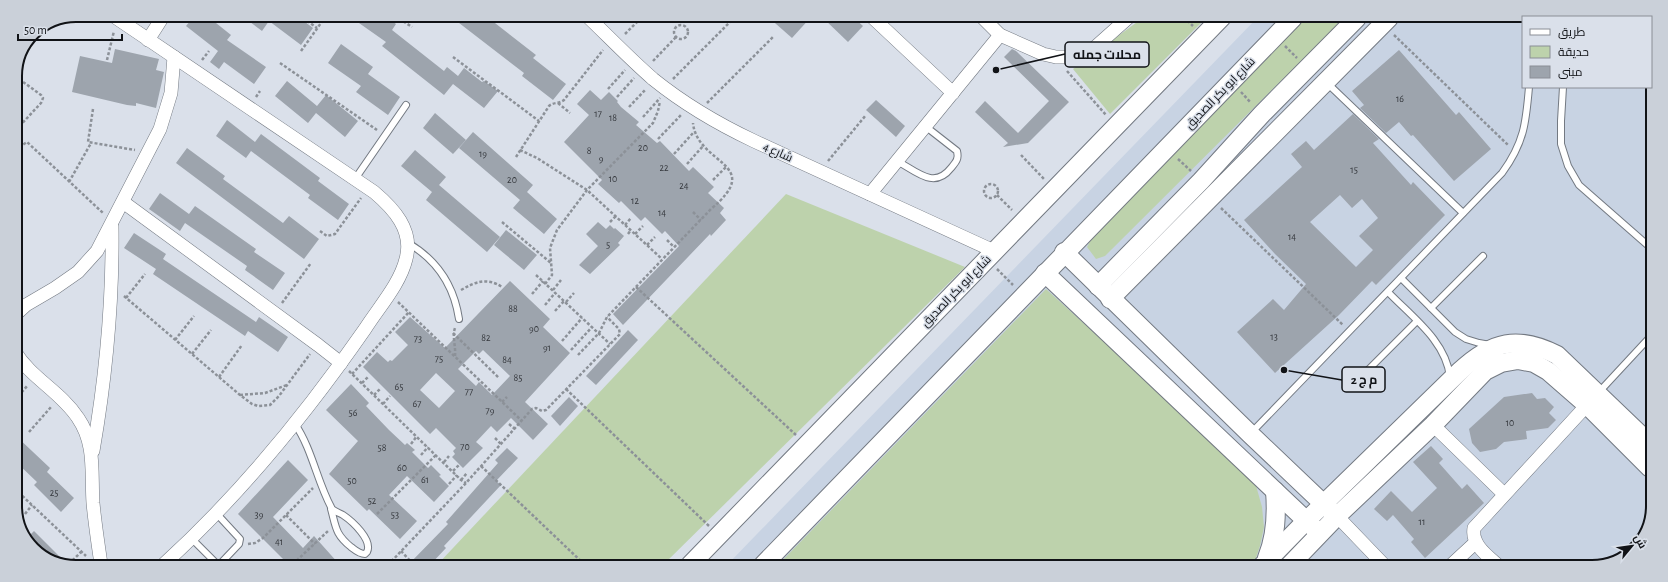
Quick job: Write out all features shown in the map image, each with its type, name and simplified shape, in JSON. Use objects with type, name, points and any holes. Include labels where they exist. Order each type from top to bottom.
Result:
[{"type":"street","points":[[122,22],[355,179],[385,201],[396,213],[404,227],[408,243],[407,258],[389,293],[341,363],[295,424],[192,539],[168,560]]},
{"type":"street","points":[[148,40],[160,22]]},
{"type":"street","name":"شارع 4","points":[[593,22],[659,88],[694,109],[735,132],[870,194],[990,255]]},
{"type":"street","points":[[877,22],[953,93]]},
{"type":"street","points":[[987,22],[1000,35],[1043,54],[1056,57],[1074,57],[1092,50],[1123,22]]},
{"type":"street","name":"شارع ابو بكر الصديق","points":[[695,560],[1217,22]]},
{"type":"street","name":"شارع ابو بكر الصديق","points":[[767,560],[1064,252],[1289,22]]},
{"type":"street","points":[[1104,292],[1262,114],[1353,22]]},
{"type":"street","points":[[1104,292],[1210,198],[1385,22]]},
{"type":"street","points":[[870,194],[1000,35]]},
{"type":"street","points":[[22,309],[78,272],[97,252],[148,152],[166,111],[172,87],[174,57]]},
{"type":"street","points":[[123,202],[341,363]]},
{"type":"street","points":[[96,560],[92,456],[106,363],[112,286],[112,222]]},
{"type":"street","points":[[1064,252],[1250,434],[1337,516],[1379,560]]},
{"type":"street","points":[[1045,273],[1320,534]]},
{"type":"street","points":[[1267,560],[1473,359],[1488,349],[1505,344],[1541,346],[1557,355],[1592,400]]},
{"type":"street","points":[[1296,560],[1337,516],[1433,425],[1485,371],[1501,362],[1518,360],[1534,363],[1592,400],[1639,441],[1646,458]]},
{"type":"street","points":[[22,362],[35,376],[70,408],[83,426],[87,435],[92,456]]},
{"type":"street","points":[[1493,560],[1475,542],[1473,535],[1474,528],[1592,400]]},
{"type":"street","points":[[1433,425],[1504,494]]},
{"type":"street","points":[[1265,560],[1274,535],[1276,520],[1275,491]]},
{"type":"street","points":[[1456,560],[1475,542]]},
{"type":"lane","points":[[1325,82],[1463,213]]},
{"type":"lane","points":[[1250,434],[1502,173],[1516,153],[1524,132],[1529,88]]},
{"type":"lane","points":[[1563,88],[1561,144],[1568,166],[1579,185],[1646,244]]},
{"type":"lane","points":[[355,179],[406,105]]},
{"type":"lane","points":[[897,161],[926,178],[935,179],[943,177],[957,161],[957,151],[925,126]]},
{"type":"lane","points":[[408,243],[432,260],[444,276],[453,294],[459,319]]},
{"type":"lane","points":[[1431,308],[1483,256]]},
{"type":"lane","points":[[1401,278],[1455,332],[1466,339],[1492,345],[1505,344]]},
{"type":"lane","points":[[1388,292],[1438,344],[1447,361],[1450,381]]},
{"type":"lane","points":[[1366,372],[1417,321]]},
{"type":"lane","points":[[1592,400],[1646,341]]},
{"type":"lane","points":[[295,424],[304,440],[331,509],[336,531],[343,540],[359,553],[365,554],[368,549],[367,541],[359,529],[349,519],[331,509]]},
{"type":"lane","points":[[216,513],[238,535],[240,542],[222,560]]},
{"type":"lane","points":[[192,539],[214,560]]},
{"type":"path","points":[[107,60],[114,22]]},
{"type":"path","points":[[308,22],[317,28]]},
{"type":"path","points":[[301,51],[322,22]]},
{"type":"path","points":[[404,22],[412,27]]},
{"type":"path","points":[[516,157],[550,105],[564,100],[613,42],[636,22]]},
{"type":"path","points":[[629,107],[659,88],[730,22]]},
{"type":"path","points":[[1387,22],[1516,153]]},
{"type":"path","points":[[679,25],[686,27],[688,30],[686,37],[679,39],[676,37],[674,31],[676,27],[679,25]]},
{"type":"path","points":[[1275,36],[1307,68]]},
{"type":"path","points":[[608,89],[639,67],[676,37]]},
{"type":"path","points":[[658,139],[694,109],[773,37]]},
{"type":"path","points":[[1056,57],[1116,126]]},
{"type":"path","points":[[453,58],[539,121]]},
{"type":"path","points":[[280,63],[386,136]]},
{"type":"path","points":[[617,97],[639,67]]},
{"type":"path","points":[[22,81],[41,95],[43,100],[22,123]]},
{"type":"path","points":[[1230,82],[1262,114]]},
{"type":"path","points":[[642,118],[659,88]]},
{"type":"path","points":[[532,294],[552,275],[550,248],[562,223],[587,190],[653,123],[658,111],[659,88]]},
{"type":"path","points":[[558,103],[570,113]]},
{"type":"path","points":[[69,182],[90,143],[88,141],[93,109]]},
{"type":"path","points":[[578,355],[599,333],[607,317],[662,259],[725,198],[731,189],[732,178],[726,167],[703,146],[694,132],[694,109]]},
{"type":"path","points":[[820,171],[866,115]]},
{"type":"path","points":[[674,154],[694,132]]},
{"type":"path","points":[[22,144],[27,142],[112,222]]},
{"type":"path","points":[[90,143],[148,152]]},
{"type":"path","points":[[687,164],[703,146]]},
{"type":"path","points":[[1166,148],[1201,181]]},
{"type":"path","points":[[520,150],[538,158],[587,190],[662,259]]},
{"type":"path","points":[[1021,155],[1055,189]]},
{"type":"path","points":[[713,180],[726,167]]},
{"type":"path","points":[[997,195],[991,199],[985,196],[984,189],[986,186],[992,184],[995,186],[997,189],[997,195],[1023,221]]},
{"type":"path","points":[[320,231],[327,236],[335,234],[368,188]]},
{"type":"path","points":[[1210,198],[1350,331]]},
{"type":"path","points":[[693,212],[701,220]]},
{"type":"path","points":[[610,222],[616,216]]},
{"type":"path","points":[[625,225],[631,218]]},
{"type":"path","points":[[502,222],[552,264]]},
{"type":"path","points":[[635,234],[643,226]]},
{"type":"path","points":[[628,234],[631,230]]},
{"type":"path","points":[[647,245],[655,237]]},
{"type":"path","points":[[667,240],[674,247]]},
{"type":"path","points":[[990,255],[1023,295]]},
{"type":"path","points":[[275,314],[311,263]]},
{"type":"path","points":[[126,298],[144,274]]},
{"type":"path","points":[[536,275],[610,344]]},
{"type":"path","points":[[453,294],[471,284],[484,280],[490,281],[502,287]]},
{"type":"path","points":[[553,290],[561,280]]},
{"type":"path","points":[[112,286],[252,404],[264,407],[275,401],[318,345]]},
{"type":"path","points":[[636,287],[806,445]]},
{"type":"path","points":[[389,293],[522,421]]},
{"type":"path","points":[[544,305],[556,293]]},
{"type":"path","points":[[555,311],[574,293]]},
{"type":"path","points":[[352,374],[409,312]]},
{"type":"path","points":[[175,340],[194,316]]},
{"type":"path","points":[[392,560],[466,483],[534,408],[546,410],[620,334],[620,331],[607,317]]},
{"type":"path","points":[[562,341],[582,318]]},
{"type":"path","points":[[455,356],[456,342],[453,333],[459,319]]},
{"type":"path","points":[[571,350],[592,327]]},
{"type":"path","points":[[192,354],[211,330]]},
{"type":"path","points":[[453,333],[499,378]]},
{"type":"path","points":[[219,377],[242,345]]},
{"type":"path","points":[[341,363],[466,483]]},
{"type":"path","points":[[22,392],[35,376]]},
{"type":"path","points":[[362,384],[369,376]]},
{"type":"path","points":[[240,395],[265,393],[288,385]]},
{"type":"path","points":[[374,395],[380,388]]},
{"type":"path","points":[[566,389],[719,535]]},
{"type":"path","points":[[383,404],[390,396]]},
{"type":"path","points":[[29,432],[59,397]]},
{"type":"path","points":[[502,402],[507,397]]},
{"type":"path","points":[[509,424],[515,430]]},
{"type":"path","points":[[410,444],[417,436]]},
{"type":"path","points":[[495,438],[501,444]]},
{"type":"path","points":[[421,455],[428,447]]},
{"type":"path","points":[[377,514],[436,454]]},
{"type":"path","points":[[444,462],[450,456]]},
{"type":"path","points":[[453,471],[459,465]]},
{"type":"path","points":[[481,466],[580,560]]},
{"type":"path","points":[[462,480],[467,473]]},
{"type":"path","points":[[449,484],[457,475]]},
{"type":"path","points":[[240,542],[250,544],[259,541],[319,481]]},
{"type":"path","points":[[22,496],[81,552],[93,560]]},
{"type":"path","points":[[25,514],[32,505]]},
{"type":"path","points":[[286,515],[315,544]]},
{"type":"path","points":[[297,560],[334,525]]},
{"type":"path","points":[[400,551],[409,560]]},
{"type":"path","points":[[73,560],[81,552]]},
{"type":"shaded area","points":[[1253,22],[1522,22],[1522,88],[1646,88],[1646,513],[1635,539],[1619,553],[1599,560],[732,560]]},
{"type":"green space","points":[[1137,22],[1202,22],[1110,114],[1073,69]]},
{"type":"green space","points":[[1298,22],[1340,22],[1105,256],[1096,259],[1087,247],[1094,234]]},
{"type":"green space","points":[[786,194],[965,267],[668,560],[442,560]]},
{"type":"green space","points":[[1046,289],[1232,458],[1255,482],[1262,507],[1264,527],[1260,546],[1254,560],[783,560]]},
{"type":"building","points":[[189,22],[215,22],[231,35],[227,40],[266,67],[254,84],[224,62],[219,69],[210,62],[218,51],[186,26]]},
{"type":"building","points":[[250,22],[268,22],[262,31]]},
{"type":"building","points":[[270,22],[305,22],[313,28],[301,45]]},
{"type":"building","points":[[358,22],[393,22],[396,24],[392,30],[444,71],[447,67],[458,76],[464,68],[482,82],[484,81],[498,91],[484,108],[453,84],[444,95],[382,46],[386,42]]},
{"type":"building","points":[[458,22],[494,22],[536,55],[533,58],[566,84],[553,100],[522,76],[524,73]]},
{"type":"building","points":[[774,22],[806,22],[792,38]]},
{"type":"building","points":[[827,22],[859,22],[863,26],[848,42]]},
{"type":"building","points":[[341,44],[373,67],[368,74],[400,97],[388,115],[356,92],[361,86],[328,63]]},
{"type":"building","points":[[115,49],[159,59],[156,70],[164,72],[156,108],[136,103],[136,106],[127,105],[72,92],[80,56],[112,63]]},
{"type":"building","points":[[1012,49],[1016,51],[1069,102],[1028,143],[1003,147],[1008,143],[975,112],[985,101],[1018,133],[1049,101],[1004,57]]},
{"type":"building","points":[[1399,50],[1456,115],[1459,112],[1491,149],[1454,181],[1413,135],[1411,136],[1399,122],[1386,133],[1360,108],[1364,105],[1352,91]]},
{"type":"building","points":[[287,81],[317,106],[326,95],[358,121],[345,137],[316,113],[308,123],[275,96]]},
{"type":"building","points":[[590,90],[601,100],[609,92],[618,101],[617,102],[621,107],[639,122],[636,125],[657,143],[660,141],[689,171],[693,167],[714,187],[708,193],[724,208],[720,213],[726,220],[711,236],[710,234],[623,325],[613,314],[679,246],[665,231],[662,234],[645,217],[641,221],[621,201],[619,203],[598,184],[602,180],[564,142],[589,115],[577,104]]},
{"type":"building","points":[[876,100],[905,126],[896,137],[866,110]]},
{"type":"building","points":[[435,113],[466,140],[453,154],[423,128]]},
{"type":"building","points":[[1353,114],[1379,139],[1373,143],[1411,185],[1413,182],[1445,215],[1376,285],[1372,281],[1339,315],[1275,373],[1237,332],[1273,299],[1284,310],[1306,284],[1275,254],[1244,220],[1302,167],[1291,154],[1306,141],[1314,150]],"holes":[[[1340,195],[1352,208],[1362,199],[1378,218],[1359,236],[1373,250],[1356,267],[1310,222]]]},
{"type":"building","points":[[227,120],[255,142],[261,134],[320,178],[318,181],[349,204],[338,220],[308,198],[310,195],[251,151],[246,158],[216,136]]},
{"type":"building","points":[[473,132],[533,185],[527,192],[557,219],[544,234],[513,208],[520,200],[459,148]]},
{"type":"building","points":[[187,148],[225,176],[223,179],[283,223],[289,216],[319,239],[304,259],[176,163]]},
{"type":"building","points":[[415,150],[446,177],[439,185],[500,237],[487,252],[426,200],[432,192],[401,166]]},
{"type":"building","points":[[160,193],[189,214],[195,206],[256,249],[254,252],[285,273],[273,290],[245,270],[247,266],[185,223],[180,231],[149,209]]},
{"type":"building","points":[[598,222],[606,229],[610,225],[624,236],[618,243],[620,245],[590,274],[579,265],[598,246],[586,234]]},
{"type":"building","points":[[506,230],[537,255],[524,270],[494,245]]},
{"type":"building","points":[[134,233],[166,254],[163,259],[256,322],[259,317],[288,337],[278,352],[248,331],[245,336],[153,274],[156,269],[124,248]]},
{"type":"building","points":[[510,281],[550,319],[543,327],[570,353],[525,402],[548,424],[533,440],[511,418],[497,432],[491,426],[476,442],[483,448],[463,468],[452,457],[455,454],[453,451],[456,448],[436,428],[430,434],[363,367],[377,352],[388,362],[390,360],[392,361],[408,345],[395,332],[410,317],[445,348]],"holes":[[[483,350],[510,376],[492,395],[479,382],[476,386],[458,369],[476,351],[479,354]],[[436,373],[455,391],[439,408],[420,390]]]},
{"type":"building","points":[[628,330],[638,340],[596,385],[586,376]]},
{"type":"building","points":[[351,384],[369,403],[366,406],[389,430],[405,445],[407,443],[415,450],[412,452],[428,468],[431,465],[449,486],[434,502],[407,476],[389,495],[417,521],[400,539],[369,509],[367,511],[329,474],[358,441],[326,410]]},
{"type":"building","points":[[1532,393],[1537,399],[1545,398],[1554,407],[1549,413],[1556,420],[1548,428],[1526,431],[1527,439],[1504,442],[1496,449],[1480,452],[1472,443],[1469,429],[1504,397]]},
{"type":"building","points":[[569,397],[578,406],[560,426],[551,416]]},
{"type":"building","points":[[22,442],[50,468],[47,472],[74,498],[61,512],[34,485],[37,482],[22,468]]},
{"type":"building","points":[[1431,446],[1443,459],[1439,463],[1462,489],[1467,484],[1484,503],[1425,558],[1411,542],[1414,539],[1393,515],[1387,521],[1374,509],[1391,491],[1412,512],[1437,488],[1413,462]]},
{"type":"building","points":[[507,448],[518,458],[496,481],[501,485],[444,546],[446,548],[435,560],[413,560],[448,524],[446,522],[498,463],[495,460]]},
{"type":"building","points":[[288,460],[308,480],[273,517],[303,548],[314,536],[335,560],[284,560],[238,514]]},
{"type":"building","points":[[34,531],[60,557],[43,549],[30,535]]},
{"type":"place","name":"محلات جمله","points":[[996,70]]},
{"type":"place","name":"م ج 2","points":[[1284,370]]}]
